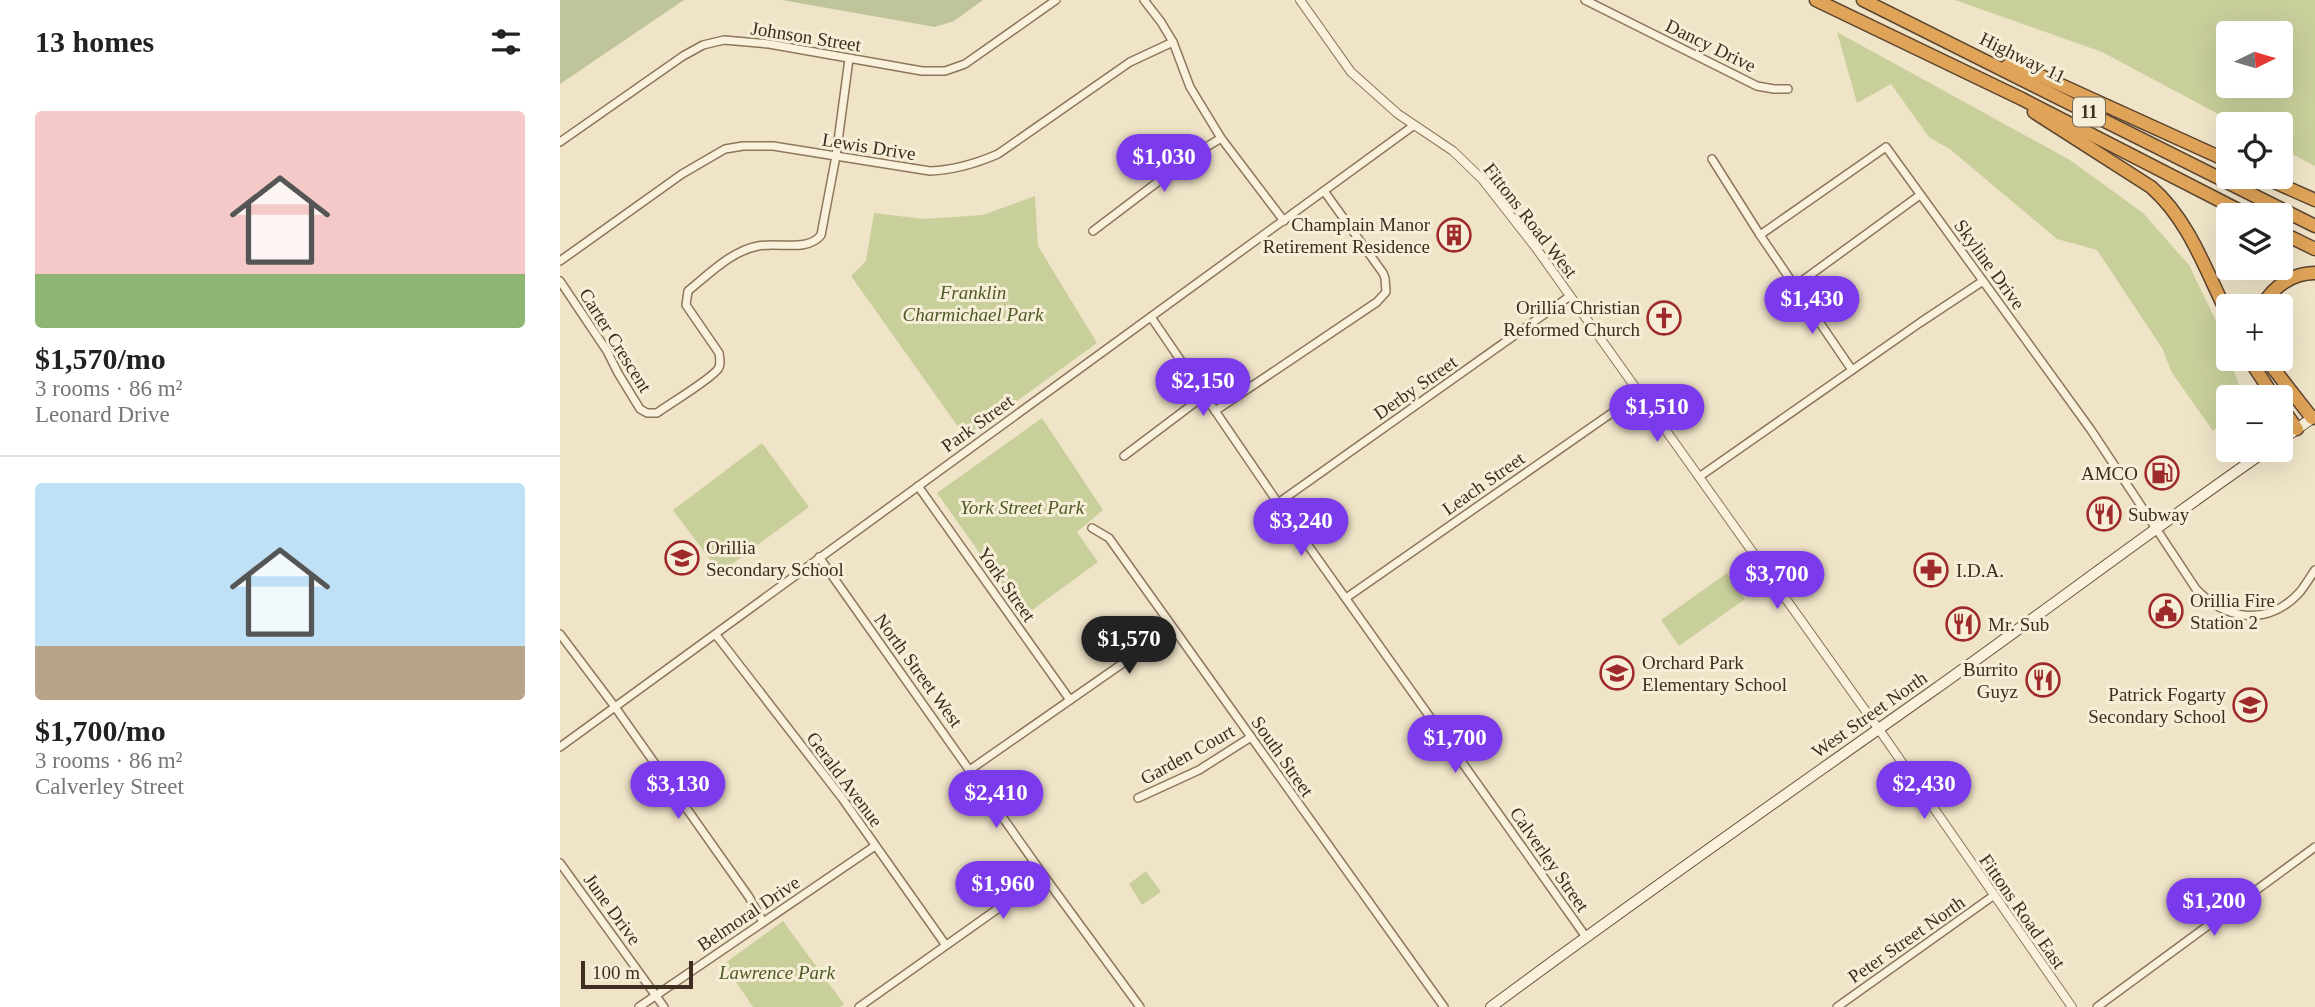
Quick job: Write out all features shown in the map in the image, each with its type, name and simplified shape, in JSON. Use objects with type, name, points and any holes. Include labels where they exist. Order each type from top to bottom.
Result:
[{"type":"highway","name":"Highway 11","points":[[1816,0],[2022,99],[2225,203]]},
{"type":"highway","name":"Highway 11","points":[[1863,0],[2315,226]]},
{"type":"highway","points":[[1990,62],[2030,71],[2216,156]]},
{"type":"highway","points":[[2022,99],[2036,115],[2151,187],[2164,198],[2179,217],[2218,294]]},
{"type":"highway","points":[[2290,189],[2315,200]]},
{"type":"highway","points":[[2293,238],[2315,249]]},
{"type":"highway","points":[[2270,294],[2280,285],[2302,275],[2315,273]]},
{"type":"highway","points":[[2276,371],[2314,417]]},
{"type":"highway","points":[[2293,423],[2297,429]]},
{"type":"main road","points":[[2293,432],[2314,417]]},
{"type":"main road","name":"West Street North","points":[[1498,1005],[1586,937],[1933,691],[2155,527],[2250,462]]},
{"type":"street","name":"Johnson Street","points":[[560,142],[683,56],[703,45],[724,40],[769,44],[922,71],[945,71],[965,64],[1056,0]]},
{"type":"street","points":[[1144,0],[1161,22],[1190,87],[1222,138],[1284,221]]},
{"type":"street","name":"Fittons Road West","points":[[1300,0],[1351,72],[1413,126],[1453,151],[1482,179],[1536,248],[1878,729]]},
{"type":"street","name":"Dancy Drive","points":[[1585,0],[1757,86],[1788,89]]},
{"type":"street","name":"Lewis Drive","points":[[560,261],[682,174],[725,149],[773,146],[930,171],[953,170],[998,154],[1130,62],[1172,42]]},
{"type":"street","name":"Carter Crescent","points":[[560,281],[607,351],[640,409],[647,413],[657,413],[719,369],[719,353],[686,305],[688,291],[734,255],[755,246],[779,243],[799,245],[816,242],[821,235],[836,156],[849,59]]},
{"type":"street","name":"Park Street","points":[[560,747],[1413,126]]},
{"type":"street","points":[[1093,230],[1192,156],[1222,138]]},
{"type":"street","name":"Skyline Drive","points":[[1760,235],[1886,146],[2091,430],[2196,589],[2219,608],[2237,615],[2257,615],[2274,611],[2299,593],[2315,570]]},
{"type":"street","points":[[1712,159],[1852,370]]},
{"type":"street","points":[[1215,411],[1377,302],[1386,292],[1383,273],[1324,191]]},
{"type":"street","points":[[1795,286],[1920,195]]},
{"type":"street","points":[[1699,477],[1921,321],[1983,281]]},
{"type":"street","name":"Derby Street","points":[[1278,503],[1570,296]]},
{"type":"street","name":"Calverley Street","points":[[1151,317],[1278,503],[1586,937]]},
{"type":"street","name":"Leach Street","points":[[1346,598],[1639,394]]},
{"type":"street","points":[[1124,456],[1205,396]]},
{"type":"street","name":"York Street","points":[[918,486],[1070,700]]},
{"type":"street","name":"South Street","points":[[1092,528],[1109,538],[1332,854],[1444,1007]]},
{"type":"street","name":"North Street West","points":[[819,556],[1044,876],[1140,1007]]},
{"type":"street","points":[[971,769],[1172,629]]},
{"type":"street","points":[[560,634],[749,897],[763,922]]},
{"type":"street","name":"Gerald Avenue","points":[[716,635],[842,798],[945,944]]},
{"type":"street","name":"Fittons Road East","points":[[1878,729],[2072,1007]]},
{"type":"street","name":"Garden Court","points":[[1138,798],[1199,769],[1251,737]]},
{"type":"street","name":"Belmoral Drive","points":[[639,1007],[875,846]]},
{"type":"street","points":[[2098,1007],[2315,847]]},
{"type":"street","name":"June Drive","points":[[560,863],[664,1007]]},
{"type":"street","points":[[859,1007],[1044,876]]},
{"type":"street","name":"Peter Street North","points":[[1837,1007],[1993,896]]},
{"type":"green space","points":[[560,0],[684,0],[560,84]]},
{"type":"green space","points":[[782,0],[983,0],[954,21],[935,27]]},
{"type":"green space","points":[[1955,0],[2315,0],[2315,166],[2293,155],[2293,112],[2216,113],[2102,52]]},
{"type":"green space","points":[[1837,32],[2070,160],[2143,213],[2189,265],[2216,321],[2216,371],[2234,371],[2239,385],[2216,385],[2216,428],[2213,431],[2172,373],[2162,348],[2097,250],[2057,239],[1951,150],[1929,137],[1891,84],[1857,103]]},
{"type":"green space","name":"Franklin Charmichael Park","points":[[1035,196],[1038,246],[1097,343],[966,438],[851,276],[866,261],[874,213],[923,219],[983,215]]},
{"type":"green space","name":"York Street Park","points":[[1042,418],[1103,510],[1077,532],[1098,562],[1024,616],[937,493]]},
{"type":"green space","points":[[762,443],[809,507],[720,573],[673,510]]},
{"type":"green space","points":[[1727,573],[1745,599],[1679,646],[1661,620]]},
{"type":"green space","points":[[1146,871],[1161,892],[1142,905],[1129,884]]},
{"type":"green space","name":"Lawrence Park","points":[[783,921],[844,1004],[840,1007],[753,1007],[724,964]]},
{"type":"place","name":"Champlain Manor Retirement Residence","points":[[1454,235]]},
{"type":"place","name":"Orillia Christian Reformed Church","points":[[1664,318]]},
{"type":"place","name":"AMCO","points":[[2162,473]]},
{"type":"place","name":"Subway","points":[[2104,514]]},
{"type":"place","name":"Orillia Secondary School","points":[[682,558]]},
{"type":"place","name":"I.D.A.","points":[[1931,570]]},
{"type":"place","name":"Orillia Fire Station 2","points":[[2166,611]]},
{"type":"place","name":"Mr. Sub","points":[[1963,624]]},
{"type":"place","name":"Orchard Park Elementary School","points":[[1617,673]]},
{"type":"place","name":"Burrito Guyz","points":[[2043,680]]},
{"type":"place","name":"Patrick Fogarty Secondary School","points":[[2250,705]]}]
